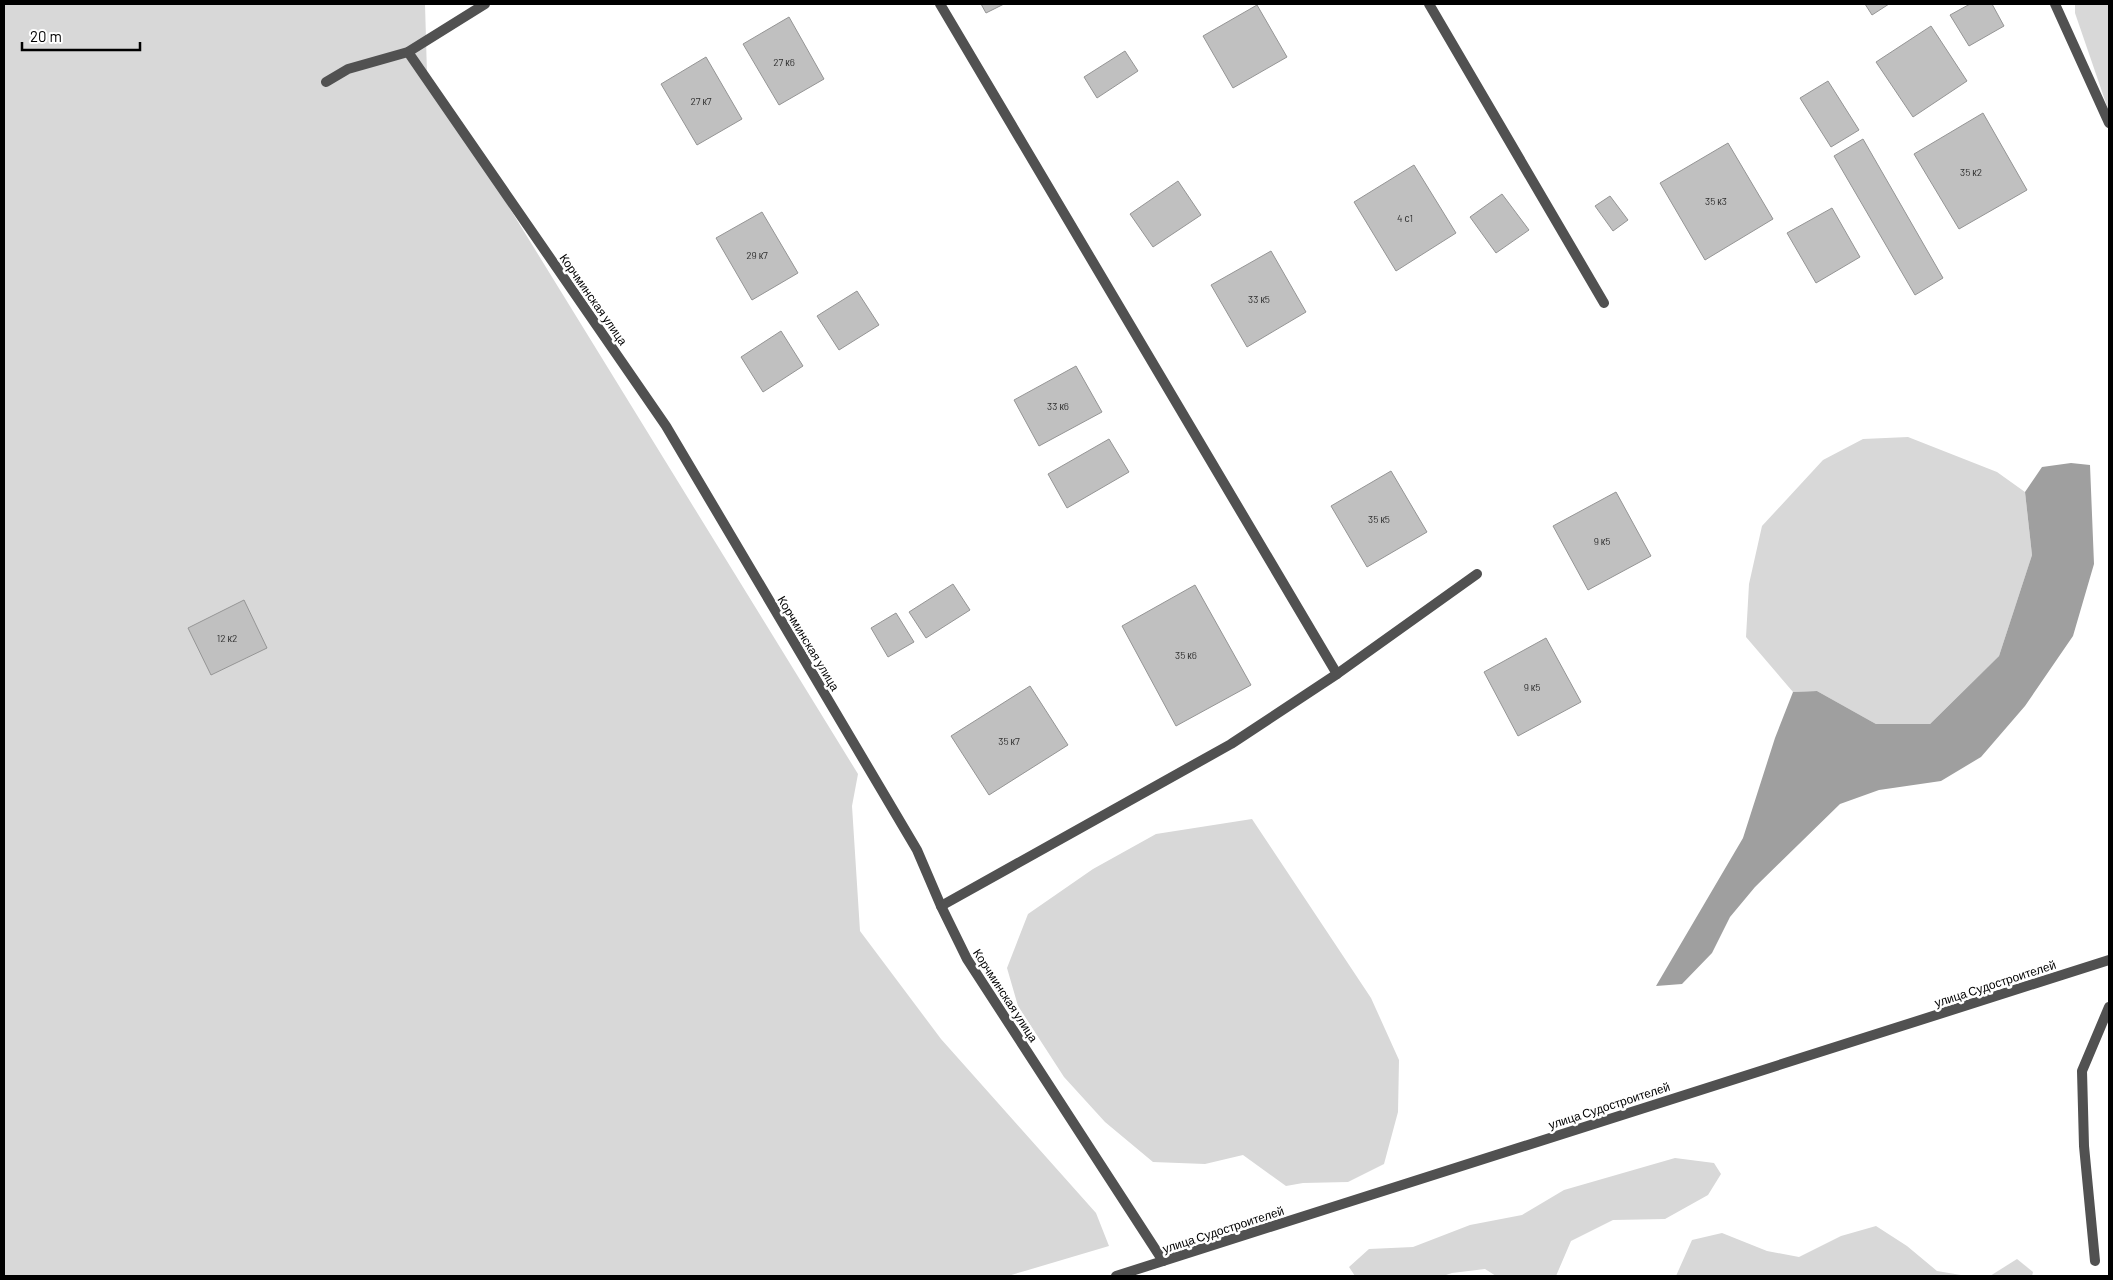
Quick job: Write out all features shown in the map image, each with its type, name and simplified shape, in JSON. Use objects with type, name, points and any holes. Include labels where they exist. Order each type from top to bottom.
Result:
[{"type":"street","points":[[326,82],[348,69],[408,52],[485,4]]},
{"type":"street","points":[[940,4],[1337,674]]},
{"type":"street","points":[[1429,4],[1604,303]]},
{"type":"street","points":[[2055,4],[2109,123]]},
{"type":"street","name":"Корчминская улица","points":[[408,52],[666,426],[917,850],[941,906],[967,959],[1163,1261]]},
{"type":"street","points":[[941,906],[1231,744],[1337,674],[1477,574]]},
{"type":"street","name":"улица Судостроителей","points":[[1116,1276],[2109,960]]},
{"type":"street","points":[[2095,1261],[2084,1146],[2082,1071],[2109,1006]]},
{"type":"shaded area","points":[[4,4],[425,4],[427,74],[858,774],[852,806],[860,931],[941,1039],[1096,1213],[1109,1246],[1008,1276],[4,1276]]},
{"type":"shaded area","points":[[2075,4],[2109,4],[2109,112],[2075,13]]},
{"type":"shaded area","points":[[1908,437],[1997,472],[2025,492],[2032,555],[1999,656],[1930,724],[1876,724],[1817,691],[1793,692],[1746,637],[1749,584],[1762,526],[1823,460],[1863,439]]},
{"type":"shaded area","points":[[2071,463],[2090,465],[2094,564],[2073,636],[2025,706],[1981,757],[1941,781],[1879,790],[1840,804],[1755,887],[1730,917],[1712,953],[1682,984],[1656,986],[1743,838],[1775,738],[1793,692],[1817,691],[1876,724],[1930,724],[1999,656],[2032,555],[2025,492],[2042,467]]},
{"type":"shaded area","points":[[1252,819],[1371,998],[1399,1060],[1398,1112],[1384,1164],[1348,1182],[1303,1183],[1286,1186],[1243,1155],[1205,1164],[1153,1162],[1105,1122],[1064,1077],[1018,1006],[1007,968],[1028,914],[1093,869],[1156,834]]},
{"type":"shaded area","points":[[1675,1158],[1714,1163],[1721,1174],[1708,1195],[1665,1219],[1613,1220],[1571,1241],[1556,1276],[1496,1276],[1485,1269],[1443,1276],[1355,1276],[1349,1267],[1369,1249],[1413,1247],[1470,1225],[1522,1215],[1564,1190]]},
{"type":"shaded area","points":[[1876,1226],[1907,1246],[1937,1271],[1967,1276],[1676,1276],[1692,1240],[1722,1233],[1767,1251],[1799,1257],[1841,1236]]},
{"type":"shaded area","points":[[2017,1259],[2033,1272],[2032,1276],[1990,1276]]},
{"type":"building","points":[[981,4],[1004,4],[986,13]]},
{"type":"building","points":[[1865,4],[1889,4],[1872,15]]},
{"type":"building","points":[[1970,4],[1992,4],[2004,26],[1969,46],[1950,15]]},
{"type":"building","points":[[1257,5],[1287,57],[1233,88],[1203,36]]},
{"type":"building","points":[[789,17],[824,79],[779,105],[743,44]]},
{"type":"building","points":[[1931,26],[1967,81],[1913,117],[1876,62]]},
{"type":"building","points":[[1125,51],[1138,71],[1097,98],[1084,77]]},
{"type":"building","points":[[706,57],[742,119],[697,145],[661,84]]},
{"type":"building","points":[[1828,81],[1859,130],[1831,147],[1800,98]]},
{"type":"building","points":[[1983,113],[2027,190],[1959,229],[1914,154]]},
{"type":"building","points":[[1863,139],[1943,278],[1915,295],[1834,156]]},
{"type":"building","points":[[1728,143],[1773,219],[1705,260],[1660,183]]},
{"type":"building","points":[[1414,165],[1456,233],[1396,271],[1354,202]]},
{"type":"building","points":[[1178,181],[1201,215],[1153,247],[1130,214]]},
{"type":"building","points":[[1502,194],[1529,230],[1496,253],[1470,217]]},
{"type":"building","points":[[1610,196],[1628,220],[1613,231],[1595,206]]},
{"type":"building","points":[[1832,208],[1860,257],[1816,283],[1787,233]]},
{"type":"building","points":[[762,212],[798,273],[752,300],[716,238]]},
{"type":"building","points":[[1271,251],[1306,312],[1247,347],[1211,285]]},
{"type":"building","points":[[857,291],[879,325],[839,350],[817,316]]},
{"type":"building","points":[[781,331],[803,366],[763,392],[741,357]]},
{"type":"building","points":[[1076,366],[1102,412],[1039,446],[1014,400]]},
{"type":"building","points":[[1109,439],[1129,472],[1067,508],[1048,474]]},
{"type":"building","points":[[1391,471],[1427,532],[1367,567],[1331,506]]},
{"type":"building","points":[[1616,492],[1651,556],[1588,590],[1553,526]]},
{"type":"building","points":[[953,584],[970,610],[926,638],[909,612]]},
{"type":"building","points":[[1195,585],[1251,685],[1176,726],[1122,626]]},
{"type":"building","points":[[244,600],[267,648],[211,675],[188,628]]},
{"type":"building","points":[[896,613],[914,642],[888,657],[871,628]]},
{"type":"building","points":[[1546,638],[1581,702],[1518,736],[1484,672]]},
{"type":"building","points":[[1030,686],[1068,745],[989,795],[951,736]]}]
